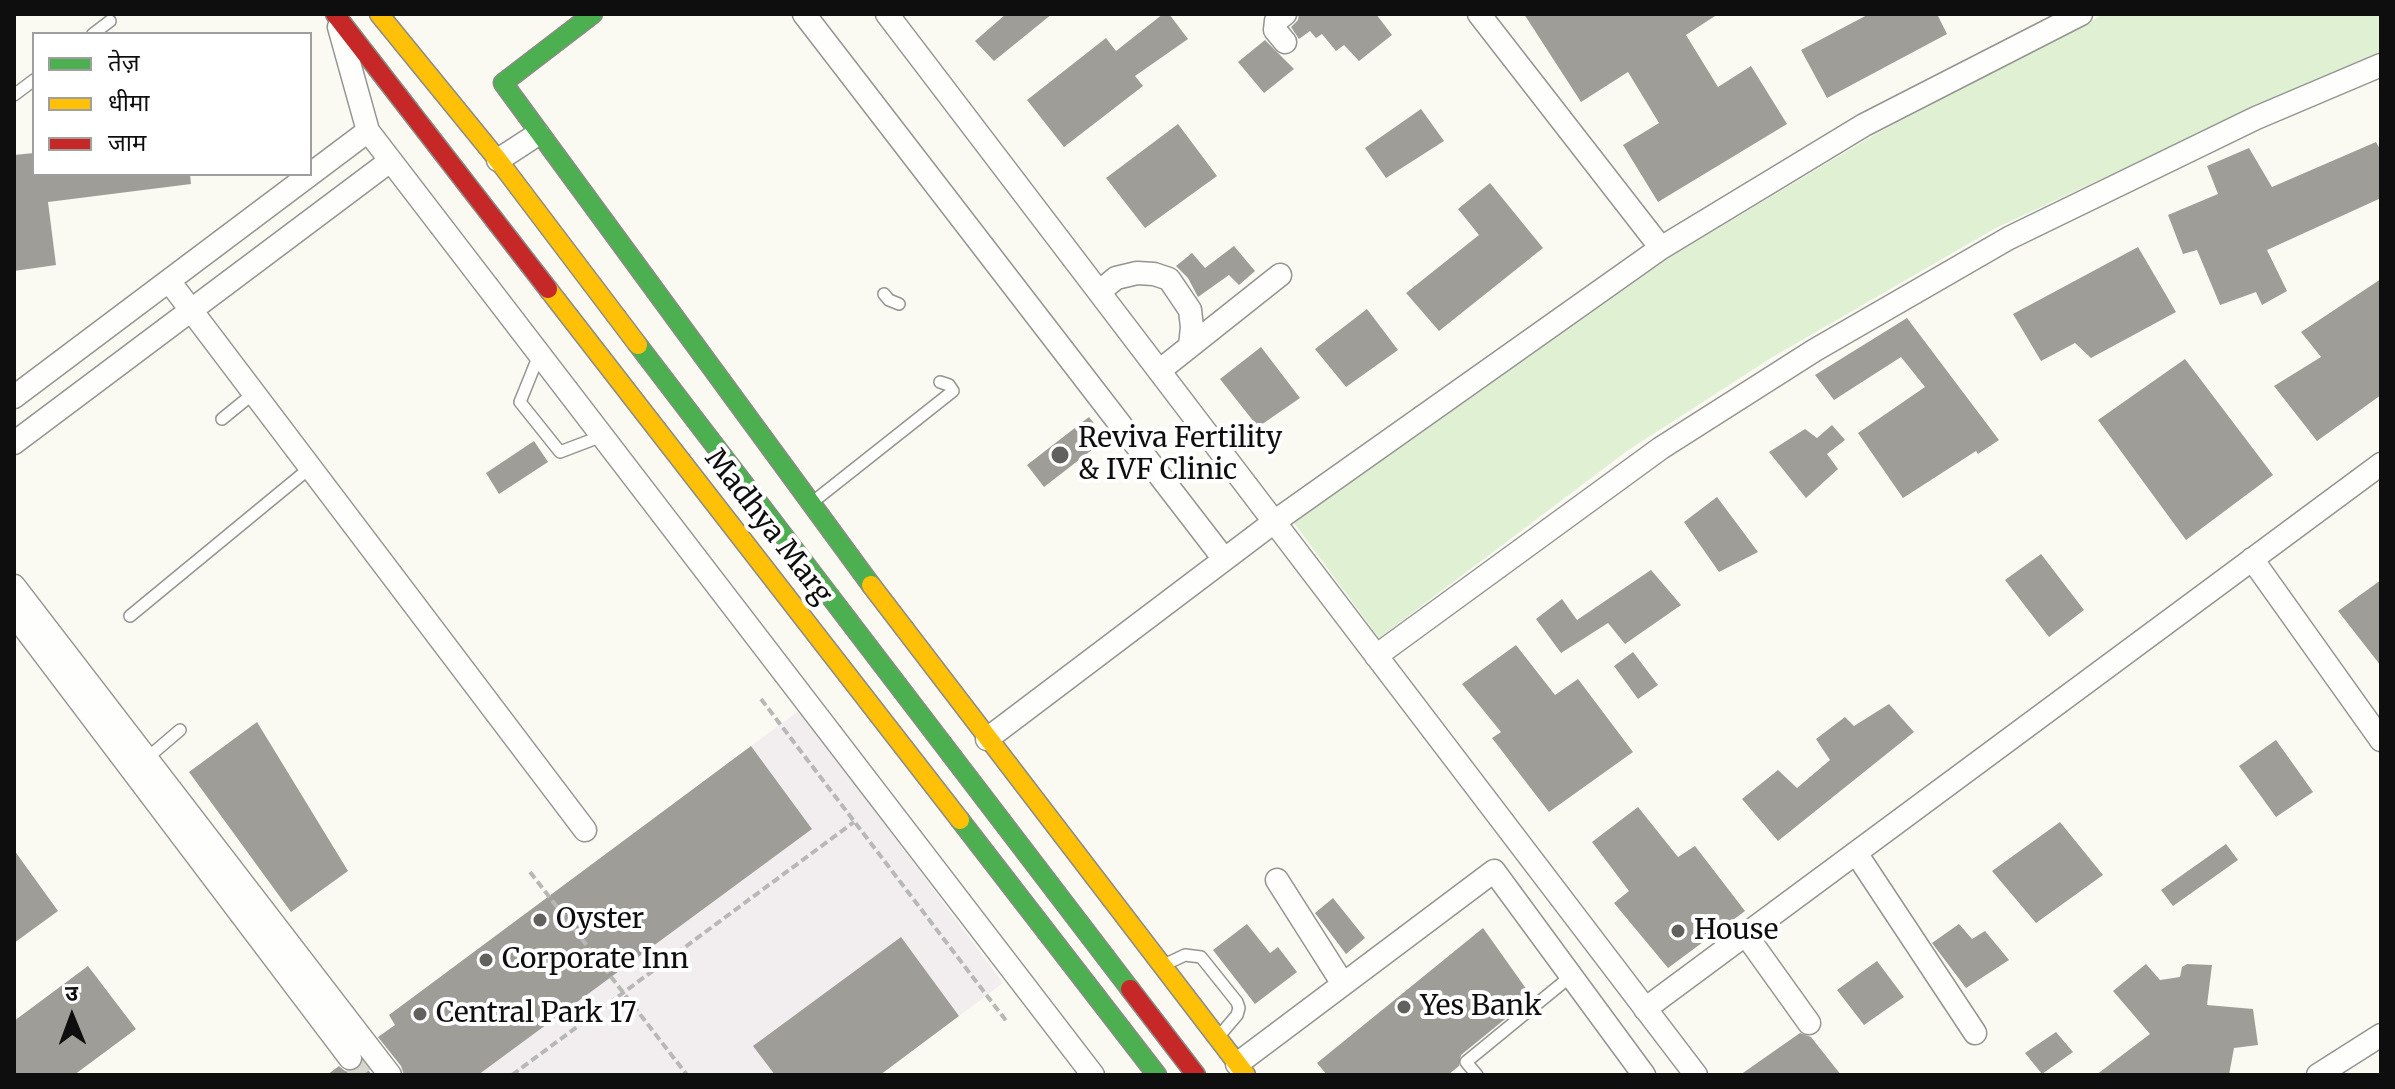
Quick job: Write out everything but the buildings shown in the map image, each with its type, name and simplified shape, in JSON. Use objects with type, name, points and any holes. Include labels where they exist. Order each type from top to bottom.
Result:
[{"type":"main road","name":"Madhya Marg","points":[[335,14],[1157,1075]]},
{"type":"main road","name":"Madhya Marg","points":[[379,14],[498,160],[890,678],[1196,1075]]},
{"type":"main road","points":[[593,14],[503,83],[811,504],[1241,1069]]},
{"type":"street","points":[[335,14],[368,131],[1093,1075]]},
{"type":"street","points":[[804,14],[1224,559]]},
{"type":"street","points":[[887,14],[1696,1075]]},
{"type":"street","points":[[1285,14],[1276,21],[1275,30],[1285,42]]},
{"type":"street","points":[[1479,14],[1661,248]]},
{"type":"street","points":[[987,739],[1274,522],[1661,248],[1864,125],[2081,14]]},
{"type":"street","points":[[1376,656],[1661,448],[1815,350],[2009,238],[2256,118],[2381,65]]},
{"type":"street","points":[[312,173],[368,131]]},
{"type":"street","points":[[498,160],[538,134]]},
{"type":"street","points":[[14,443],[390,161]]},
{"type":"street","points":[[14,397],[308,176]]},
{"type":"street","points":[[1099,292],[1116,278],[1137,273],[1169,279],[1190,310],[1190,346]]},
{"type":"street","points":[[1159,371],[1280,275]]},
{"type":"street","points":[[169,281],[585,830]]},
{"type":"street","points":[[1645,1009],[2381,464]]},
{"type":"street","points":[[2252,559],[2381,740]]},
{"type":"street","points":[[14,586],[146,759],[287,958],[350,1058]]},
{"type":"street","points":[[14,614],[287,958],[390,1075]]},
{"type":"street","points":[[1856,853],[1975,1033]]},
{"type":"street","points":[[1241,1069],[1343,984],[1494,871],[1644,1075]]},
{"type":"street","points":[[1277,880],[1343,984]]},
{"type":"street","points":[[1746,935],[1809,1023]]},
{"type":"street","points":[[2318,1075],[2381,1035]]},
{"type":"lane","points":[[96,32],[110,21]]},
{"type":"lane","points":[[14,95],[32,82]]},
{"type":"lane","points":[[539,354],[520,402],[560,452],[602,436]]},
{"type":"lane","points":[[811,504],[953,391],[946,381]]},
{"type":"lane","points":[[222,419],[254,393]]},
{"type":"lane","points":[[130,616],[312,467]]},
{"type":"lane","points":[[146,759],[180,730]]},
{"type":"lane","points":[[1162,967],[1185,955],[1201,957],[1237,1002],[1237,1015],[1217,1038]]},
{"type":"lane","points":[[1477,1075],[1466,1062],[1571,976]]},
{"type":"path","points":[[761,699],[1007,1022]]},
{"type":"path","points":[[512,1075],[854,822]]},
{"type":"path","points":[[530,872],[687,1075]]},
{"type":"shaded area","points":[[800,710],[1003,983],[959,1016],[901,938],[775,1075],[478,1075],[812,829],[751,746]]},
{"type":"green space","points":[[2104,14],[2381,14],[2381,55],[2243,113],[1994,229],[1771,358],[1627,451],[1379,638],[1294,523],[1672,256],[1874,135]]},
{"type":"tunnel","points":[[350,1058],[363,1075]]},
{"type":"traffic: fast","points":[[593,14],[503,83],[871,585]]},
{"type":"traffic: fast","points":[[638,345],[1130,989]]},
{"type":"traffic: fast","points":[[960,820],[1157,1075]]},
{"type":"traffic: slow","points":[[379,14],[498,160],[638,345]]},
{"type":"traffic: slow","points":[[548,289],[960,820]]},
{"type":"traffic: slow","points":[[871,585],[1246,1075]]},
{"type":"traffic: jam","points":[[335,14],[548,289]]},
{"type":"traffic: jam","points":[[1130,989],[1196,1075]]},
{"type":"place","name":"Reviva Fertility & IVF Clinic","points":[[1060,455]]},
{"type":"place","name":"Oyster","points":[[540,920]]},
{"type":"place","name":"House","points":[[1678,931]]},
{"type":"place","name":"Corporate Inn","points":[[486,960]]},
{"type":"place","name":"Yes Bank","points":[[1404,1007]]},
{"type":"place","name":"Central Park 17","points":[[420,1014]]}]
